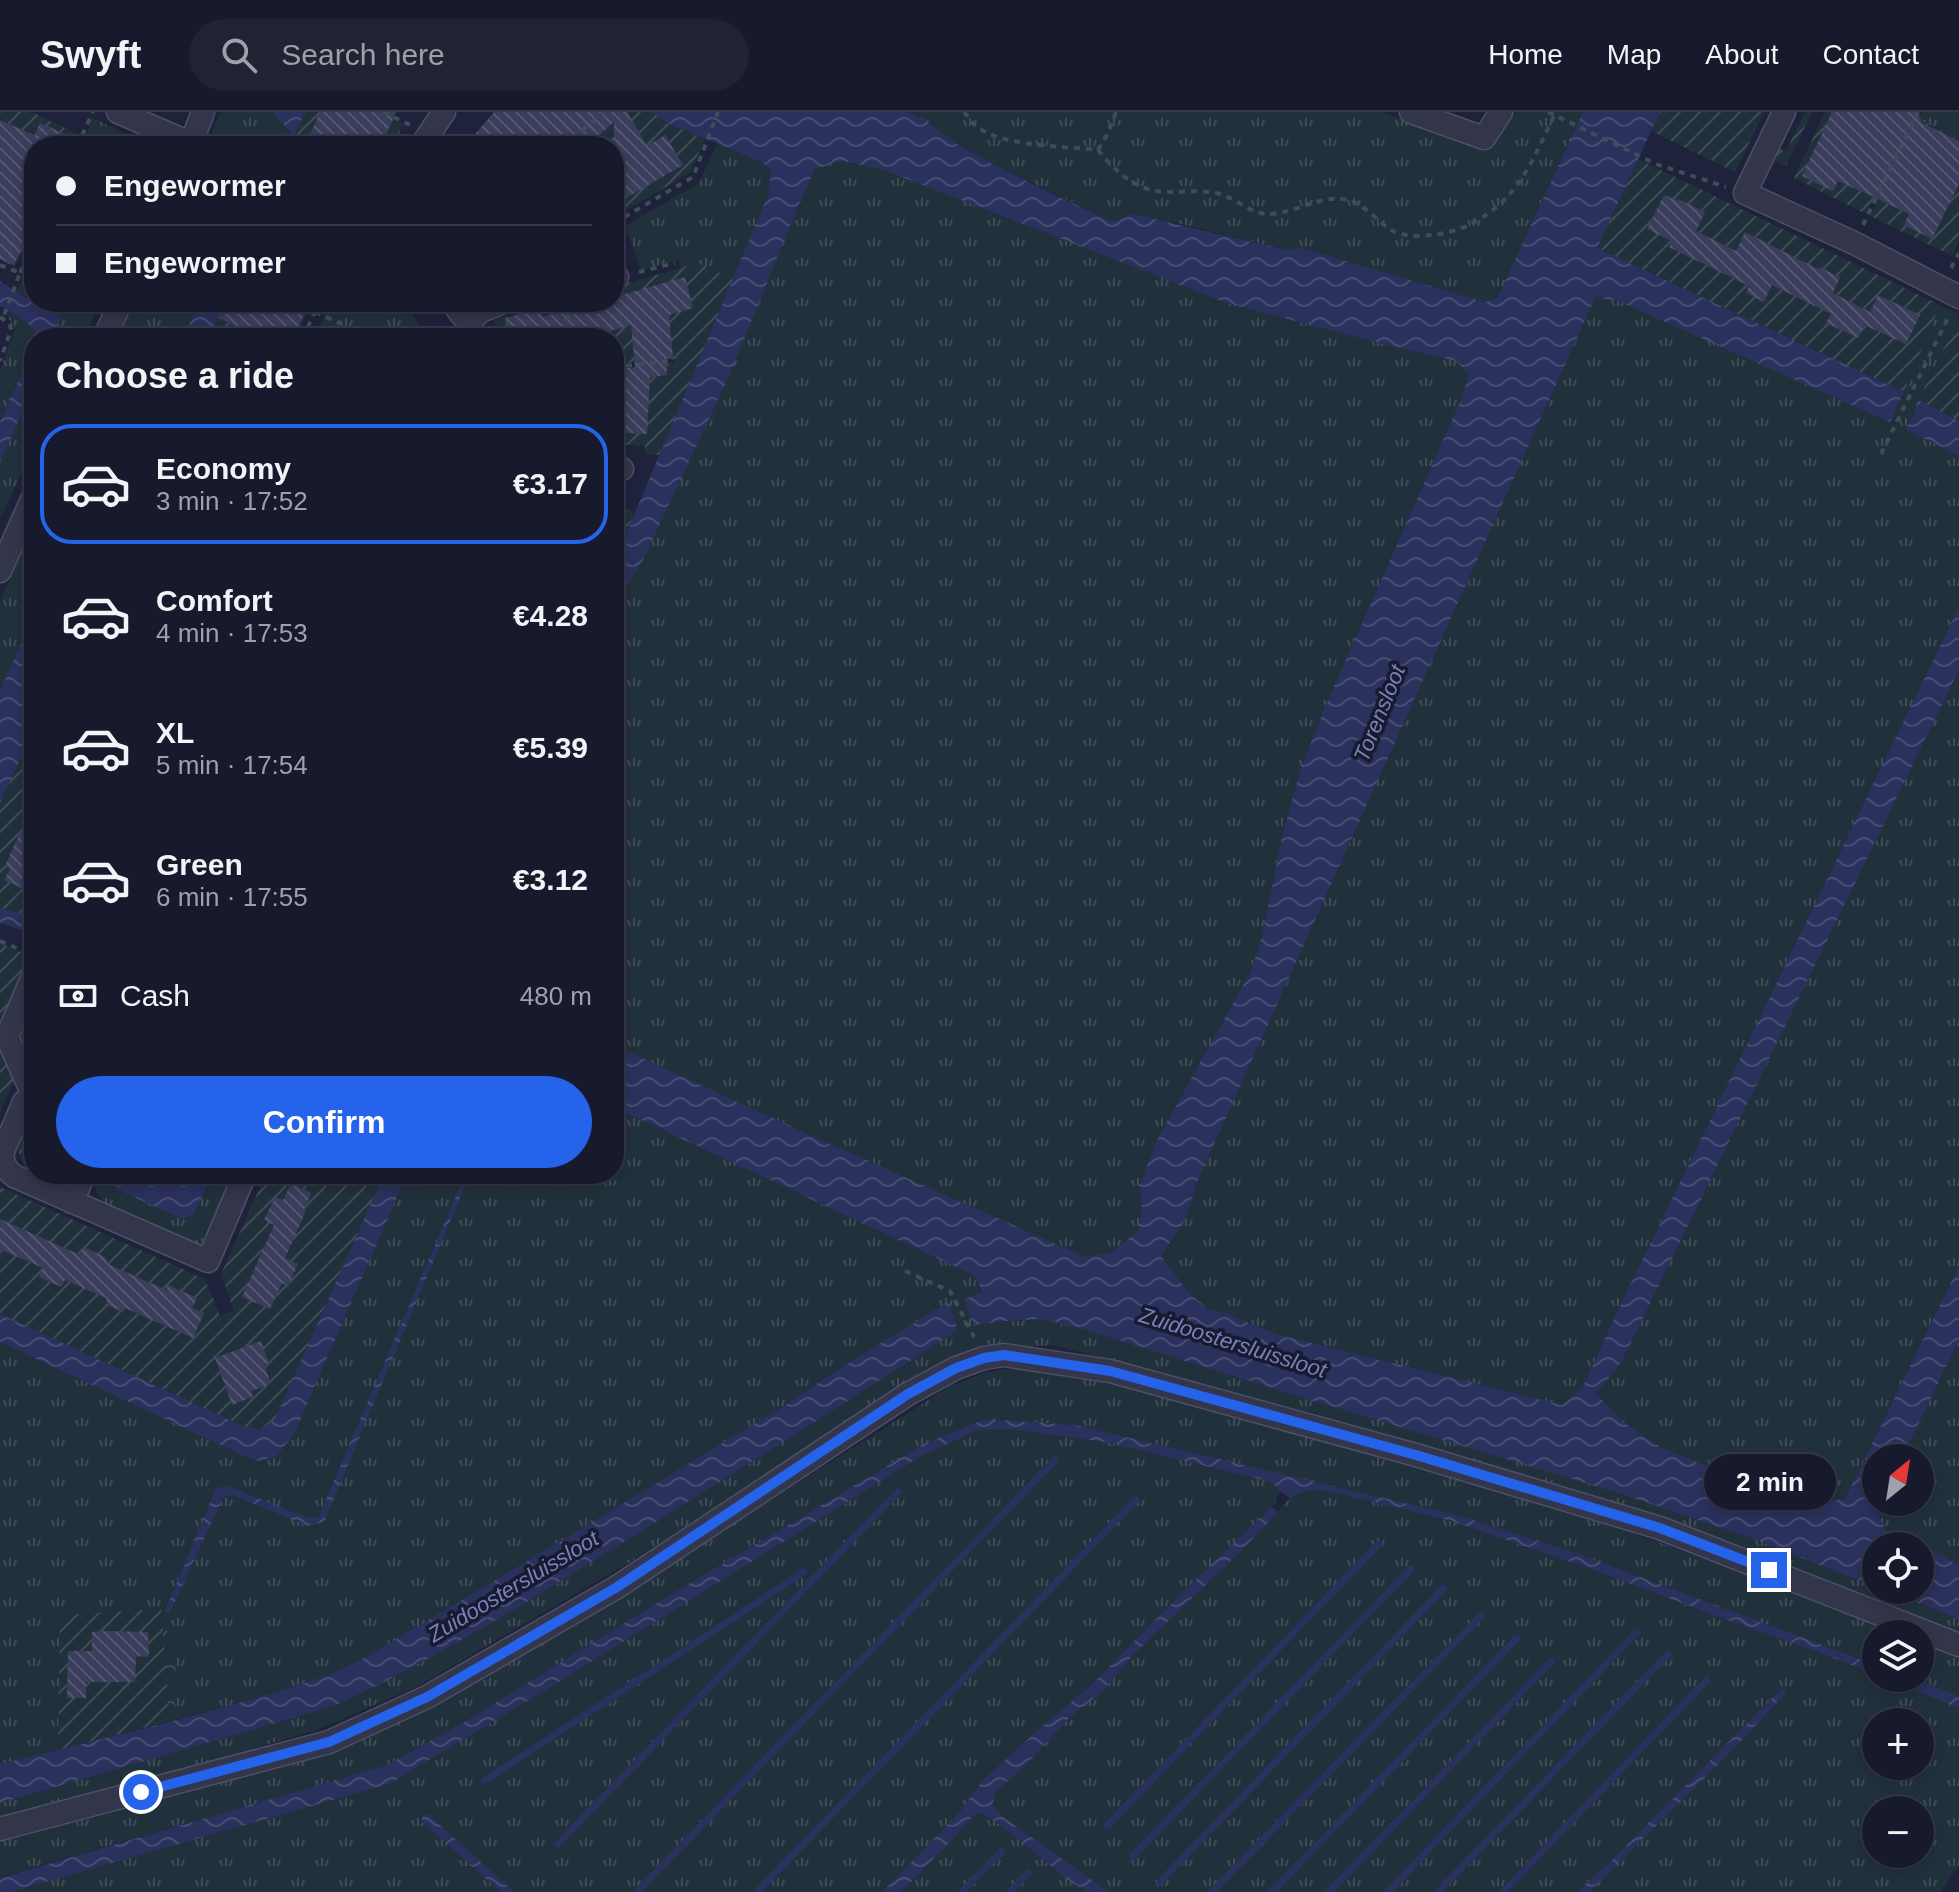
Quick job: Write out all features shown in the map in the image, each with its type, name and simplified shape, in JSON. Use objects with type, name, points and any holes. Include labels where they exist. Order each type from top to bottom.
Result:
[{"type":"street","points":[[118,112],[173,136]]},
{"type":"street","points":[[196,136],[203,112]]},
{"type":"street","points":[[428,136],[444,112]]},
{"type":"street","points":[[1411,112],[1484,138],[1501,112]]},
{"type":"street","points":[[1784,112],[1745,193],[1854,243],[1959,297]]},
{"type":"street","points":[[0,571],[24,517]]},
{"type":"street","points":[[24,997],[7,1037],[24,1074]]},
{"type":"street","points":[[24,1102],[3,1151],[7,1171],[24,1180]]},
{"type":"street","points":[[32,1184],[208,1261],[241,1184]]},
{"type":"street","points":[[72,1202],[80,1184]]},
{"type":"street","points":[[0,1829],[329,1742],[427,1697],[617,1587],[908,1394],[956,1368],[1004,1355],[1110,1371],[1416,1455],[1660,1528],[1959,1645]]},
{"type":"path","points":[[82,136],[93,112]]},
{"type":"path","points":[[576,136],[604,112]]},
{"type":"path","points":[[624,217],[693,177],[718,112]]},
{"type":"path","points":[[964,112],[975,126],[996,137],[1098,150],[1121,175],[1138,186],[1162,192],[1217,193],[1263,214],[1329,198],[1346,199],[1395,232],[1418,236],[1442,234],[1468,225],[1508,198],[1533,161],[1555,114]]},
{"type":"path","points":[[1098,150],[1116,112]]},
{"type":"path","points":[[1548,112],[1656,164],[1745,193]]},
{"type":"path","points":[[1854,243],[1918,112]]},
{"type":"path","points":[[624,273],[675,263]]},
{"type":"path","points":[[0,361],[11,330],[10,324],[1,318],[24,264]]},
{"type":"path","points":[[0,265],[20,273]]},
{"type":"path","points":[[1881,454],[1959,297]]},
{"type":"path","points":[[308,328],[315,312],[351,328]]},
{"type":"path","points":[[624,366],[671,361]]},
{"type":"path","points":[[0,941],[24,951]]},
{"type":"path","points":[[905,1271],[950,1291],[984,1358]]},
{"type":"green space","points":[[0,112],[31,112],[74,132],[72,136],[24,136],[24,246],[15,267],[0,260]]},
{"type":"green space","points":[[221,112],[274,112],[294,136],[214,136],[211,134]]},
{"type":"green space","points":[[305,112],[376,112],[403,124],[398,136],[294,136]]},
{"type":"green space","points":[[609,112],[652,112],[668,123],[705,139],[690,173],[624,211],[624,136],[580,136]]},
{"type":"green space","points":[[906,112],[1381,112],[1476,145],[1492,144],[1515,112],[1583,112],[1497,299],[1484,302],[1302,248],[1287,250],[1173,222],[1113,222],[999,167],[959,145],[916,115]]},
{"type":"green space","points":[[1660,112],[1764,112],[1735,172],[1651,131]]},
{"type":"green space","points":[[1805,112],[1812,112],[1786,166],[1775,161],[1780,149],[1786,151]]},
{"type":"green space","points":[[1825,112],[1915,112],[1866,214],[1794,178]]},
{"type":"green space","points":[[1922,112],[1959,112],[1959,140],[1918,119]]},
{"type":"green space","points":[[93,118],[129,136],[85,136]]},
{"type":"green space","points":[[1918,119],[1959,140],[1959,242],[1952,256],[1870,216]]},
{"type":"green space","points":[[717,144],[761,162],[771,170],[768,195],[733,279],[698,263],[681,268],[678,260],[641,270],[625,226],[699,183]]},
{"type":"green space","points":[[1638,159],[1940,305],[1904,392],[1597,248]]},
{"type":"green space","points":[[843,161],[881,168],[1227,303],[1456,361],[1470,373],[1300,771],[1251,971],[1157,1140],[1139,1186],[1142,1207],[1138,1231],[1110,1253],[1085,1258],[624,1050],[624,584],[628,582],[815,169]]},
{"type":"green space","points":[[698,263],[733,279],[659,455],[645,454],[645,446],[624,445],[624,368],[674,363],[674,359],[624,363],[624,328],[574,328],[570,312],[624,312],[624,284]]},
{"type":"green space","points":[[24,274],[24,312],[29,312],[33,328],[24,328],[24,368],[0,423],[0,371],[15,329],[8,317]]},
{"type":"green space","points":[[1595,298],[1616,300],[1896,411],[1940,305],[1959,314],[1906,428],[1959,456],[1959,607],[1583,1386],[1562,1405],[1279,1335],[1208,1309],[1189,1293],[1161,1256],[1185,1220],[1198,1180]]},
{"type":"green space","points":[[63,312],[96,312],[88,328],[57,328]]},
{"type":"green space","points":[[129,312],[195,312],[188,328],[122,328]]},
{"type":"green space","points":[[220,312],[308,312],[300,328],[212,328]]},
{"type":"green space","points":[[326,312],[411,312],[421,328],[318,328]]},
{"type":"green space","points":[[566,312],[570,328],[496,328],[494,318]]},
{"type":"green space","points":[[1959,318],[1959,421],[1918,400]]},
{"type":"green space","points":[[24,407],[24,468],[0,519],[0,463]]},
{"type":"green space","points":[[624,507],[635,512],[624,539]]},
{"type":"green space","points":[[24,548],[24,638],[0,690],[0,602]]},
{"type":"green space","points":[[1959,670],[1959,1266],[1872,1444],[1862,1444],[1862,1464],[1845,1499],[1813,1502],[1742,1480],[1660,1447],[1622,1421],[1596,1394],[1621,1363]]},
{"type":"green space","points":[[24,751],[24,915],[0,908],[0,803]]},
{"type":"green space","points":[[0,943],[24,953],[24,979],[0,1033]]},
{"type":"green space","points":[[24,1013],[24,1055],[15,1034]]},
{"type":"green space","points":[[0,1045],[14,1080],[0,1112]]},
{"type":"green space","points":[[624,1112],[973,1275],[980,1293],[974,1324],[1040,1319],[1079,1328],[1622,1493],[1751,1538],[1862,1582],[1862,1602],[1185,1379],[1052,1345],[980,1350],[953,1356],[630,1562],[416,1687],[317,1730],[0,1820],[0,1803],[334,1706],[374,1687],[530,1600],[958,1330],[839,1369],[787,1404],[362,1660],[292,1688],[170,1721],[161,1610],[61,1615],[58,1750],[0,1764],[0,1342],[258,1460],[295,1432],[403,1184],[624,1184]]},
{"type":"green space","points":[[24,1127],[24,1163],[19,1152]]},
{"type":"green space","points":[[96,1184],[128,1184],[195,1214],[208,1184],[228,1184],[200,1246],[104,1202],[96,1191]]},
{"type":"green space","points":[[262,1184],[380,1184],[275,1419],[261,1430],[243,1426],[0,1314],[0,1187],[205,1279],[220,1316],[234,1311],[221,1274]]},
{"type":"green space","points":[[1959,1340],[1959,1565],[1934,1551],[1934,1532],[1887,1532],[1879,1517],[1934,1516],[1934,1444],[1909,1444]]},
{"type":"green space","points":[[1007,1369],[1048,1370],[1126,1384],[1295,1430],[1554,1508],[1664,1544],[1868,1620],[1862,1620],[1862,1660],[1576,1553],[1464,1517],[1075,1425],[985,1419],[924,1444],[466,1721],[387,1765],[0,1877],[0,1839],[331,1749],[635,1586],[949,1387],[983,1373]]},
{"type":"green space","points":[[1010,1429],[1111,1443],[1272,1482],[1279,1491],[1275,1504],[1088,1688],[983,1780],[960,1812],[882,1892],[514,1892],[427,1813],[422,1822],[501,1892],[10,1892],[389,1784],[923,1455],[979,1430]]},
{"type":"green space","points":[[1323,1490],[1450,1521],[1594,1570],[1862,1669],[1862,1692],[1918,1692],[1959,1708],[1959,1866],[1940,1892],[1589,1892],[1728,1755],[1785,1694],[1779,1691],[1577,1892],[1109,1892],[1003,1817],[993,1804],[995,1792],[1026,1765],[1069,1718],[1103,1691],[1132,1656],[1244,1548],[1290,1498],[1306,1491]]},
{"type":"green space","points":[[1868,1604],[1921,1604],[1959,1619],[1959,1634],[1934,1626],[1934,1620],[1917,1620]]},
{"type":"green space","points":[[161,1609],[170,1721],[58,1750],[60,1615]]},
{"type":"green space","points":[[148,1618],[176,1637],[175,1709],[139,1726]]},
{"type":"green space","points":[[1934,1645],[1959,1655],[1959,1696],[1934,1687]]},
{"type":"green space","points":[[982,1813],[1072,1883],[1089,1892],[902,1892],[975,1814]]},
{"type":"water","points":[[274,112],[305,112],[294,136],[275,115]]},
{"type":"water","points":[[652,112],[906,112],[1000,168],[1113,222],[1133,214],[1287,250],[1302,248],[1484,302],[1497,299],[1583,112],[1660,112],[1597,248],[1904,392],[1890,422],[1616,300],[1595,298],[1198,1180],[1185,1220],[1161,1256],[1189,1293],[1208,1309],[1279,1335],[1562,1405],[1583,1386],[1959,607],[1959,670],[1621,1363],[1596,1394],[1622,1421],[1660,1447],[1742,1480],[1812,1502],[1845,1499],[1862,1464],[1862,1516],[1879,1516],[1887,1532],[1862,1532],[1862,1582],[1751,1538],[1622,1494],[1079,1328],[1040,1319],[974,1325],[964,1300],[981,1292],[973,1275],[624,1112],[624,1050],[1085,1257],[1110,1253],[1138,1231],[1142,1207],[1139,1186],[1157,1140],[1251,971],[1300,771],[1462,397],[1469,374],[1456,361],[1227,303],[881,169],[843,161],[815,169],[730,374],[643,560],[624,584],[624,539],[768,195],[771,170],[761,162],[668,123]]},
{"type":"water","points":[[0,281],[24,296],[24,312],[63,312],[57,328],[32,328],[0,306]]},
{"type":"water","points":[[195,312],[220,312],[212,328],[188,328]]},
{"type":"water","points":[[24,368],[24,407],[0,463],[0,423]]},
{"type":"water","points":[[1918,400],[1959,421],[1959,456],[1905,429]]},
{"type":"water","points":[[24,638],[24,751],[0,803],[0,690]]},
{"type":"water","points":[[0,908],[24,914],[21,930],[0,923]]},
{"type":"water","points":[[112,1184],[208,1184],[194,1214],[183,1219],[118,1190]]},
{"type":"water","points":[[380,1184],[403,1184],[295,1432],[277,1456],[258,1461],[242,1455],[0,1342],[0,1314],[243,1426],[262,1430],[275,1419]]},
{"type":"water","points":[[461,1184],[466,1184],[324,1522],[307,1526],[233,1495],[224,1496],[169,1614],[165,1611],[216,1488],[228,1486],[305,1517],[318,1518]]},
{"type":"water","points":[[1959,1266],[1959,1340],[1909,1444],[1872,1444]]},
{"type":"water","name":"Zuidoostersluissloot","points":[[948,1302],[958,1330],[569,1576],[414,1667],[334,1706],[0,1803],[0,1764],[268,1695],[361,1660],[787,1404]]},
{"type":"water","points":[[985,1419],[1075,1425],[1464,1517],[1576,1553],[1862,1660],[1862,1669],[1594,1570],[1451,1521],[1323,1490],[1306,1491],[1290,1498],[1272,1482],[1111,1443],[1010,1429],[979,1430],[923,1455],[389,1784],[10,1892],[0,1892],[0,1878],[387,1765],[466,1721],[924,1444]]},
{"type":"water","points":[[1272,1507],[1278,1512],[1244,1548],[1132,1656],[1103,1691],[1069,1718],[1026,1765],[995,1792],[993,1804],[1003,1817],[1109,1892],[1089,1892],[1072,1883],[982,1813],[975,1814],[901,1892],[882,1892],[960,1812],[983,1780],[1088,1688]]},
{"type":"water","points":[[1934,1551],[1959,1565],[1959,1619],[1921,1604],[1934,1604]]},
{"type":"water","points":[[1934,1687],[1959,1696],[1959,1708],[1918,1692],[1934,1692]]},
{"type":"water","points":[[1786,1688],[1785,1694],[1728,1755],[1589,1892],[1577,1892],[1779,1691]]},
{"type":"water","points":[[427,1813],[514,1892],[501,1892],[422,1822],[422,1817]]},
{"type":"building","points":[[320,112],[396,112],[385,136],[309,136]]},
{"type":"building","points":[[494,112],[627,112],[647,146],[665,135],[683,165],[624,199],[624,136],[614,136],[614,122],[598,136],[474,136]]},
{"type":"building","points":[[1832,112],[1918,112],[1922,123],[1959,141],[1959,184],[1932,239],[1904,225],[1909,214],[1874,197],[1838,181],[1833,191],[1802,176]]},
{"type":"building","points":[[0,120],[34,136],[24,136],[24,242],[14,265],[0,259]]},
{"type":"building","points":[[40,123],[70,136],[34,136]]},
{"type":"building","points":[[1664,195],[1705,212],[1696,231],[1736,251],[1745,232],[1840,277],[1833,293],[1870,312],[1878,295],[1920,315],[1906,344],[1864,325],[1858,338],[1826,323],[1831,314],[1772,285],[1764,302],[1746,293],[1749,286],[1669,247],[1672,241],[1647,229]]},
{"type":"building","points":[[685,277],[693,308],[669,315],[673,358],[666,359],[667,375],[650,377],[647,434],[624,433],[624,369],[635,367],[631,325],[620,328],[506,328],[505,318],[529,312],[541,312],[542,317],[560,312],[624,312],[624,294]]},
{"type":"building","points":[[221,312],[305,312],[298,328],[239,328],[218,318]]},
{"type":"building","points":[[24,823],[24,889],[4,880],[10,869],[5,866]]},
{"type":"building","points":[[291,1184],[311,1193],[285,1258],[298,1264],[288,1286],[282,1283],[270,1309],[242,1297],[274,1225],[264,1220],[275,1197],[283,1200]]},
{"type":"building","points":[[0,1219],[80,1255],[84,1247],[105,1257],[108,1264],[166,1290],[168,1285],[197,1298],[192,1308],[204,1313],[193,1338],[125,1308],[123,1312],[107,1305],[106,1298],[65,1280],[61,1287],[39,1277],[43,1268],[0,1249]]},
{"type":"building","points":[[261,1341],[269,1363],[264,1364],[271,1384],[251,1391],[253,1397],[232,1405],[215,1358]]},
{"type":"building","points":[[92,1632],[148,1632],[149,1657],[136,1656],[135,1682],[86,1682],[86,1698],[67,1698],[68,1651],[92,1651]]},
{"type":"waterway","points":[[637,1892],[1055,1460]]},
{"type":"waterway","points":[[558,1844],[898,1492]]},
{"type":"waterway","points":[[757,1892],[1136,1500]]},
{"type":"waterway","points":[[1107,1826],[1379,1544]]},
{"type":"waterway","points":[[1133,1856],[1411,1569]]},
{"type":"waterway","points":[[484,1781],[804,1572]]},
{"type":"waterway","points":[[1160,1882],[1444,1588]]},
{"type":"waterway","points":[[1212,1892],[1482,1615]]},
{"type":"waterway","points":[[1388,1892],[1637,1632]]},
{"type":"waterway","points":[[1272,1892],[1517,1638]]},
{"type":"waterway","points":[[1438,1892],[1668,1654]]},
{"type":"waterway","points":[[1329,1892],[1552,1661]]},
{"type":"waterway","points":[[1503,1892],[1707,1680]]},
{"type":"waterway","points":[[962,1892],[1002,1851]]},
{"type":"waterway","points":[[1010,1892],[1028,1873]]},
{"type":"route","points":[[141,1792],[329,1742],[427,1697],[617,1587],[908,1394],[956,1368],[1004,1355],[1110,1371],[1416,1455],[1660,1528],[1769,1570]]},
{"type":"water label","name":"Torensloot","points":[[1379,713]]}]
